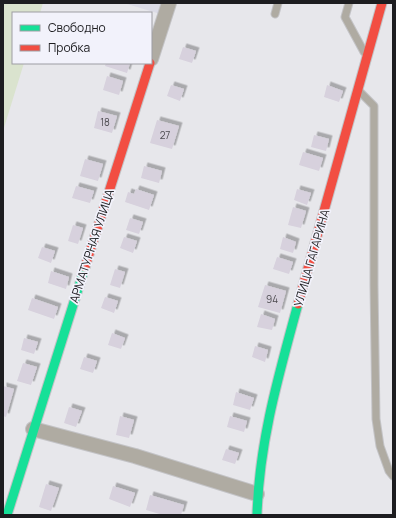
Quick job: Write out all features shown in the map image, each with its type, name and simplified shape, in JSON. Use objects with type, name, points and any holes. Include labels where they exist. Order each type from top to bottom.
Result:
[{"type":"street","points":[[152,57],[169,3]]},
{"type":"street","name":"УЛИЦА ГАГАРИНА","points":[[257,515],[257,494],[262,452],[272,400],[382,3]]},
{"type":"street","name":"АРМАТУРНАЯ УЛИЦА","points":[[7,515],[150,64]]},
{"type":"street","points":[[33,429],[135,456],[257,494]]},
{"type":"lane","points":[[275,14],[278,3]]},
{"type":"lane","points":[[349,3],[345,17],[368,58]]},
{"type":"lane","points":[[358,90],[374,106],[376,419],[380,446],[389,471],[393,476]]},
{"type":"shaded area","points":[[124,3],[163,3],[160,14]]},
{"type":"green space","points":[[3,3],[43,3],[40,12],[12,12],[12,64],[24,64],[3,131]]},
{"type":"building","points":[[183,47],[196,51],[192,63],[179,59]]},
{"type":"building","points":[[106,64],[130,64],[127,73],[105,66]]},
{"type":"building","points":[[107,76],[123,81],[119,95],[103,90]]},
{"type":"building","points":[[171,85],[184,89],[180,101],[167,96]]},
{"type":"building","points":[[327,85],[343,91],[339,102],[324,97]]},
{"type":"building","points":[[98,111],[117,116],[112,133],[94,128]]},
{"type":"building","points":[[157,120],[179,126],[172,149],[150,143]]},
{"type":"building","points":[[314,135],[329,139],[326,151],[311,147]]},
{"type":"building","points":[[303,152],[323,158],[319,171],[299,165]]},
{"type":"building","points":[[85,159],[103,164],[98,181],[80,176]]},
{"type":"building","points":[[144,166],[162,171],[159,183],[141,178]]},
{"type":"building","points":[[76,186],[94,191],[90,203],[72,198]]},
{"type":"building","points":[[136,189],[154,195],[149,210],[125,202],[128,192],[134,194]]},
{"type":"building","points":[[297,189],[311,193],[307,205],[294,200]]},
{"type":"building","points":[[293,207],[306,211],[301,228],[288,225]]},
{"type":"building","points":[[130,218],[143,222],[139,234],[126,230]]},
{"type":"building","points":[[73,225],[83,228],[78,244],[68,241]]},
{"type":"building","points":[[124,237],[137,241],[133,253],[120,248]]},
{"type":"building","points":[[283,237],[296,242],[293,253],[280,249]]},
{"type":"building","points":[[42,247],[55,251],[51,263],[38,258]]},
{"type":"building","points":[[277,257],[293,262],[289,274],[273,269]]},
{"type":"building","points":[[115,269],[125,272],[120,288],[110,285]]},
{"type":"building","points":[[51,271],[69,277],[66,289],[48,283]]},
{"type":"building","points":[[265,285],[286,291],[280,313],[258,307]]},
{"type":"building","points":[[105,297],[118,301],[114,313],[101,308]]},
{"type":"building","points":[[32,298],[58,307],[54,319],[28,310]]},
{"type":"building","points":[[261,314],[275,319],[272,330],[257,327]]},
{"type":"building","points":[[112,333],[125,338],[121,349],[108,345]]},
{"type":"building","points":[[24,338],[38,342],[34,354],[21,350]]},
{"type":"building","points":[[255,346],[268,350],[265,362],[252,357]]},
{"type":"building","points":[[84,357],[97,361],[93,373],[80,369]]},
{"type":"building","points":[[23,363],[37,367],[31,385],[17,381]]},
{"type":"building","points":[[3,386],[14,389],[6,417],[3,416]]},
{"type":"building","points":[[236,392],[254,398],[250,410],[233,405]]},
{"type":"building","points":[[69,407],[82,411],[76,427],[64,423]]},
{"type":"building","points":[[120,416],[134,420],[129,438],[116,435]]},
{"type":"building","points":[[230,416],[247,421],[244,432],[227,427]]},
{"type":"building","points":[[226,449],[239,453],[235,464],[222,460]]},
{"type":"building","points":[[46,484],[59,488],[51,511],[39,507]]},
{"type":"building","points":[[113,486],[135,493],[130,507],[109,499]]},
{"type":"building","points":[[150,495],[184,505],[181,515],[163,515],[146,510]]},
{"type":"traffic: fast","points":[[7,515],[85,267]]},
{"type":"traffic: fast","points":[[257,515],[262,461],[271,408],[298,304]]},
{"type":"traffic: jam","points":[[298,304],[382,3]]},
{"type":"traffic: jam","points":[[85,267],[150,64]]}]
